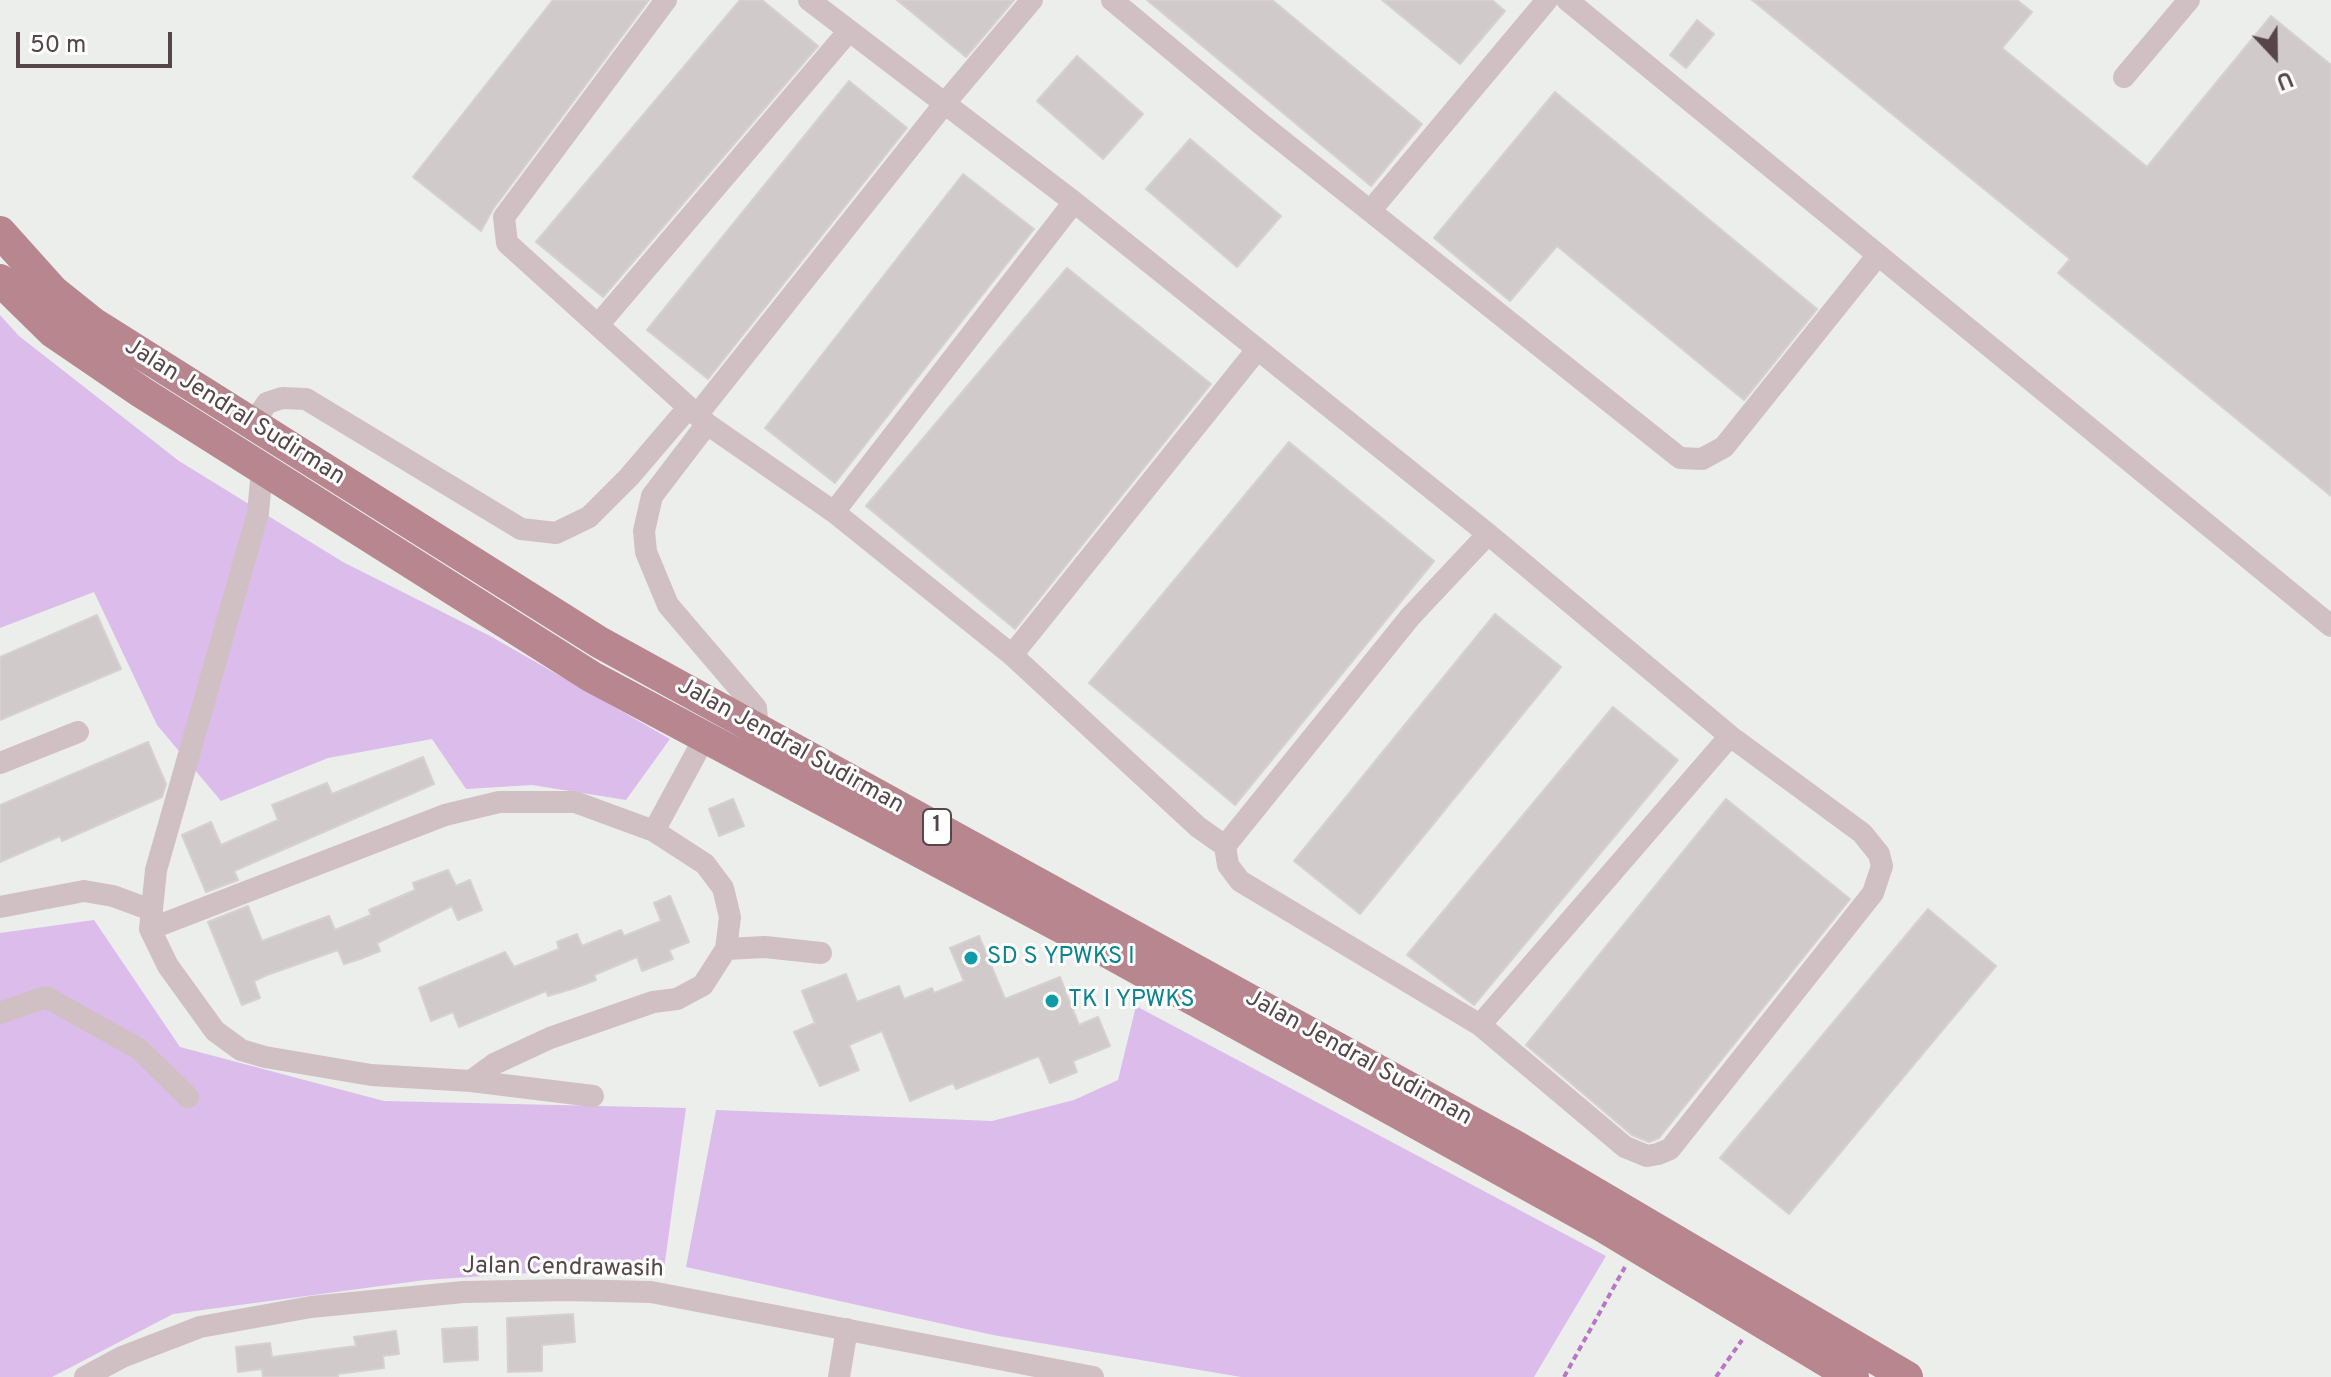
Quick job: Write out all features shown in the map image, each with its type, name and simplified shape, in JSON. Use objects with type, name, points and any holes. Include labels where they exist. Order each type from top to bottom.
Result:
[{"type":"highway","name":"Jalan Jendral Sudirman","points":[[0,232],[53,291],[93,323],[251,426],[599,642],[1515,1146],[1907,1377]]},
{"type":"highway","name":"Jalan Jendral Sudirman","points":[[0,280],[53,332],[262,470],[592,677],[1102,949],[1604,1227],[1853,1377]]},
{"type":"street","points":[[666,0],[504,217],[507,243],[697,416],[834,512],[1012,655],[1198,827],[1225,846],[1228,865],[1240,881],[1480,1025],[1625,1147],[1647,1156],[1670,1149],[1873,893],[1882,866],[1879,854],[1862,833],[1730,736],[1488,534],[1074,202],[809,0]]},
{"type":"street","points":[[758,731],[756,708],[668,605],[646,552],[644,531],[652,496],[697,416],[945,103],[1032,0]]},
{"type":"street","points":[[1112,0],[1680,458],[1702,459],[1724,447],[1878,255]]},
{"type":"street","points":[[1371,210],[1547,0]]},
{"type":"street","points":[[1567,0],[2331,626]]},
{"type":"street","points":[[2124,77],[2189,0]]},
{"type":"street","points":[[598,325],[848,32]]},
{"type":"street","points":[[834,512],[1074,202]]},
{"type":"street","points":[[1012,655],[1256,351]]},
{"type":"street","points":[[251,426],[267,403],[282,398],[306,399],[521,529],[556,533],[589,517],[697,416]]},
{"type":"street","points":[[262,470],[258,513],[156,870],[150,919],[185,995],[215,1031],[241,1050],[265,1057],[371,1075],[471,1081],[593,1096]]},
{"type":"street","points":[[1225,846],[1410,617],[1488,534]]},
{"type":"street","points":[[0,763],[78,732]]},
{"type":"street","points":[[1480,1025],[1730,736]]},
{"type":"street","points":[[654,831],[705,737]]},
{"type":"street","points":[[0,907],[84,891],[150,919],[445,815],[499,802],[575,802],[654,831],[705,864],[723,888],[730,917],[726,949],[703,985],[677,999],[653,1002],[607,1021],[587,1023],[550,1038],[494,1064],[471,1081]]},
{"type":"street","points":[[726,949],[765,947],[821,953]]},
{"type":"street","points":[[0,1013],[46,997],[139,1049],[188,1097]]},
{"type":"street","name":"Jalan Cendrawasih","points":[[85,1377],[124,1367],[200,1327],[311,1307],[463,1292],[651,1292],[1093,1377]]},
{"type":"street","points":[[839,1377],[847,1329]]},
{"type":"path","points":[[1564,1377],[1635,1248]]},
{"type":"path","points":[[1716,1377],[1757,1318]]},
{"type":"shaded area","points":[[0,315],[19,336],[179,461],[343,562],[492,637],[670,739],[626,800],[532,785],[466,789],[432,739],[328,758],[221,801],[157,725],[94,592],[0,628]]},
{"type":"shaded area","points":[[94,920],[180,1047],[384,1101],[686,1108],[664,1269],[576,1270],[425,1280],[173,1314],[52,1377],[0,1377],[0,933]]},
{"type":"shaded area","points":[[1136,1006],[1606,1256],[1534,1377],[1241,1377],[993,1335],[686,1267],[716,1110],[992,1121],[1074,1100],[1118,1080]]},
{"type":"building","points":[[553,0],[649,0],[493,209],[481,231],[413,177]]},
{"type":"building","points":[[740,0],[762,0],[818,46],[603,297],[536,242]]},
{"type":"building","points":[[897,0],[1014,0],[966,57]]},
{"type":"building","points":[[1147,0],[1272,0],[1422,124],[1371,186]]},
{"type":"building","points":[[1382,0],[1492,0],[1505,11],[1460,64]]},
{"type":"building","points":[[1752,0],[2017,0],[2032,12],[2002,48],[2147,167],[2271,16],[2331,65],[2331,496],[2058,273],[2070,259]]},
{"type":"building","points":[[1697,20],[1714,34],[1686,68],[1670,55]]},
{"type":"building","points":[[1077,56],[1143,114],[1103,159],[1037,101]]},
{"type":"building","points":[[849,81],[907,128],[708,379],[647,330]]},
{"type":"building","points":[[1555,92],[1817,309],[1744,400],[1557,246],[1510,301],[1434,238]]},
{"type":"building","points":[[1190,139],[1281,216],[1237,267],[1146,189]]},
{"type":"building","points":[[963,174],[1034,229],[835,483],[765,428]]},
{"type":"building","points":[[1067,268],[1211,384],[1015,629],[866,506]]},
{"type":"building","points":[[1289,442],[1434,561],[1235,805],[1089,683]]},
{"type":"building","points":[[1495,614],[1561,667],[1360,914],[1294,861]]},
{"type":"building","points":[[97,615],[121,669],[0,720],[0,657]]},
{"type":"building","points":[[1613,707],[1678,760],[1474,1005],[1407,955]]},
{"type":"building","points":[[148,742],[166,784],[162,797],[62,841],[60,836],[0,862],[0,805]]},
{"type":"building","points":[[423,757],[434,784],[234,871],[238,880],[206,892],[182,835],[211,822],[221,845],[278,820],[272,805],[327,783],[332,794]]},
{"type":"building","points":[[733,799],[744,826],[719,836],[709,809]]},
{"type":"building","points":[[1726,799],[1850,899],[1659,1138],[1649,1142],[1632,1135],[1526,1045]]},
{"type":"building","points":[[448,870],[456,886],[470,880],[482,910],[458,920],[452,906],[377,943],[380,951],[360,959],[344,964],[338,950],[267,975],[254,981],[260,998],[242,1005],[208,922],[248,906],[262,941],[329,916],[335,930],[371,915],[369,910],[415,890],[413,883]]},
{"type":"building","points":[[670,896],[689,942],[669,950],[673,959],[642,971],[637,957],[594,975],[596,980],[548,996],[546,991],[459,1027],[453,1012],[431,1021],[419,988],[505,952],[514,967],[559,949],[557,942],[577,934],[582,946],[621,930],[624,936],[661,921],[654,903]]},
{"type":"building","points":[[1928,909],[1996,966],[1789,1214],[1720,1158]]},
{"type":"building","points":[[979,936],[1005,999],[1060,977],[1079,1025],[1098,1017],[1110,1046],[1073,1061],[1077,1072],[1050,1083],[1039,1056],[956,1089],[953,1083],[910,1101],[882,1031],[849,1045],[859,1070],[820,1086],[794,1032],[815,1023],[802,991],[846,974],[857,1002],[899,986],[904,999],[932,988],[934,993],[964,981],[950,948]]},
{"type":"building","points":[[573,1314],[575,1342],[542,1345],[542,1371],[508,1372],[507,1318]]},
{"type":"building","points":[[477,1327],[478,1360],[444,1362],[442,1329]]},
{"type":"building","points":[[396,1331],[399,1354],[383,1356],[384,1368],[338,1374],[338,1377],[263,1377],[262,1369],[238,1372],[236,1347],[270,1343],[272,1357],[356,1346],[354,1337]]},
{"type":"place","name":"SD S YPWKS I","points":[[971,958]]},
{"type":"place","name":"TK I YPWKS","points":[[1052,1001]]}]
